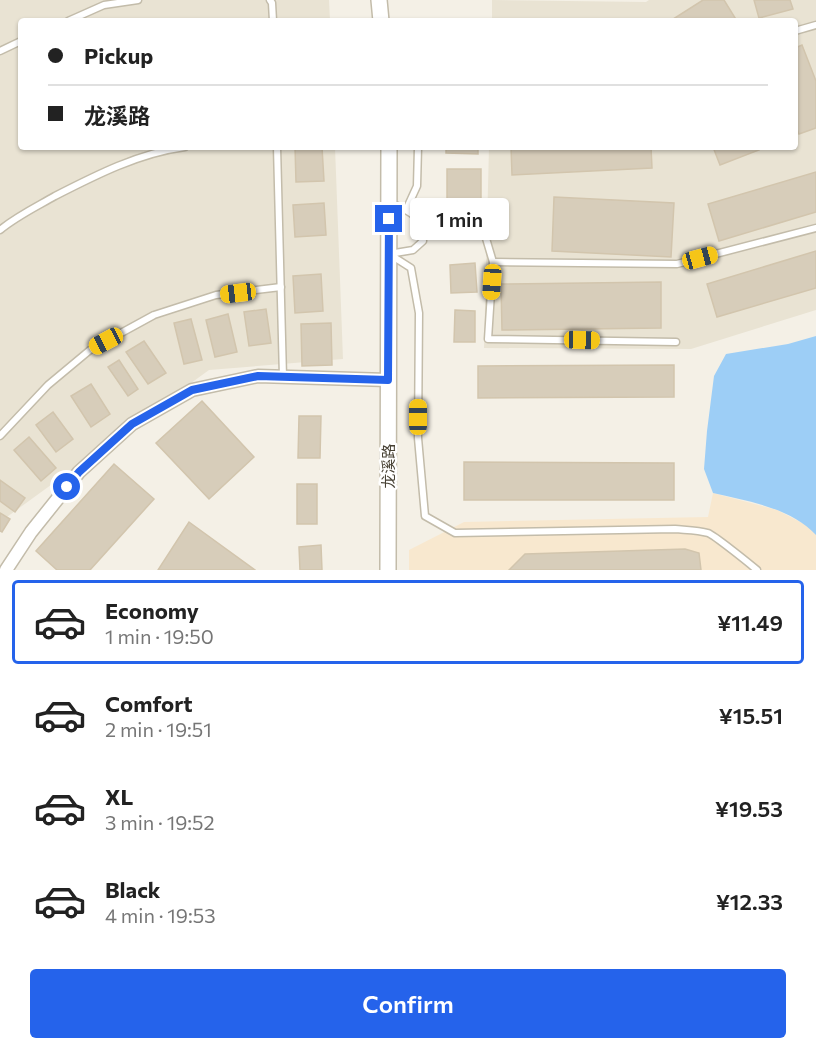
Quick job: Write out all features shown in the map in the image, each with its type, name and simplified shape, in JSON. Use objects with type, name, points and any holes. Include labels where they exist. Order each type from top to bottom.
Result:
[{"type":"street","points":[[379,0],[381,18]]},
{"type":"street","name":"龙溪路","points":[[388,570],[389,150]]},
{"type":"street","points":[[6,570],[31,532],[79,472],[132,424],[192,390],[258,376],[388,380]]},
{"type":"lane","points":[[75,18],[104,5],[138,0]]},
{"type":"lane","points":[[270,0],[273,18]]},
{"type":"lane","points":[[798,30],[816,25]]},
{"type":"lane","points":[[0,51],[18,42]]},
{"type":"lane","points":[[0,230],[14,218],[101,172],[165,150]]},
{"type":"lane","points":[[277,150],[283,377]]},
{"type":"lane","points":[[406,210],[417,186],[418,150]]},
{"type":"lane","points":[[389,202],[406,210],[423,226],[423,241],[413,250],[389,254]]},
{"type":"lane","points":[[493,262],[677,264],[816,228]]},
{"type":"lane","points":[[423,232],[484,235],[493,262],[488,339],[676,342]]},
{"type":"lane","points":[[389,254],[411,267],[419,313],[418,438],[425,516],[454,533],[675,529],[709,533],[756,570]]},
{"type":"lane","points":[[0,436],[48,385],[90,350],[154,315],[216,295],[281,287]]},
{"type":"shaded area","points":[[0,0],[329,0],[330,18],[18,18],[18,150],[335,150],[343,359],[209,370],[0,522]]},
{"type":"shaded area","points":[[492,0],[646,2],[649,0],[816,0],[816,310],[691,349],[484,348],[489,150],[798,150],[798,18],[492,18]]},
{"type":"shaded area","points":[[713,493],[777,510],[808,526],[816,535],[816,570],[409,570],[409,550],[464,522],[708,517]]},
{"type":"water","points":[[816,336],[816,535],[806,526],[782,512],[713,493],[704,469],[714,376],[726,354],[788,344]]},
{"type":"building","points":[[703,0],[724,0],[735,18],[675,18]]},
{"type":"building","points":[[754,0],[790,0],[793,9],[759,18]]},
{"type":"building","points":[[802,45],[816,81],[816,128],[799,134],[798,132],[798,47]]},
{"type":"building","points":[[295,150],[322,150],[324,181],[296,182]]},
{"type":"building","points":[[446,150],[478,150],[478,154],[446,153]]},
{"type":"building","points":[[511,150],[651,150],[652,168],[512,175]]},
{"type":"building","points":[[714,150],[759,150],[720,165]]},
{"type":"building","points":[[447,169],[481,169],[481,210],[447,210]]},
{"type":"building","points":[[816,172],[816,212],[719,241],[708,204]]},
{"type":"building","points":[[554,197],[674,203],[671,257],[552,251]]},
{"type":"building","points":[[324,203],[326,235],[295,237],[293,205]]},
{"type":"building","points":[[816,251],[816,288],[717,317],[707,284]]},
{"type":"building","points":[[475,263],[477,292],[451,293],[450,265]]},
{"type":"building","points":[[321,274],[323,311],[295,313],[293,276]]},
{"type":"building","points":[[661,282],[661,328],[502,330],[501,284]]},
{"type":"building","points":[[266,309],[271,343],[249,346],[244,312]]},
{"type":"building","points":[[455,310],[475,311],[475,342],[454,342]]},
{"type":"building","points":[[228,314],[237,352],[215,357],[206,320]]},
{"type":"building","points":[[191,319],[202,360],[184,364],[174,323]]},
{"type":"building","points":[[331,323],[332,365],[302,366],[301,324]]},
{"type":"building","points":[[144,341],[166,373],[148,384],[126,352]]},
{"type":"building","points":[[119,360],[138,389],[128,396],[108,367]]},
{"type":"building","points":[[674,365],[674,397],[478,398],[478,366]]},
{"type":"building","points":[[91,384],[110,414],[91,427],[71,396]]},
{"type":"building","points":[[202,401],[254,457],[209,499],[156,443]]},
{"type":"building","points":[[53,412],[73,439],[56,452],[36,425]]},
{"type":"building","points":[[299,416],[321,416],[320,458],[298,458]]},
{"type":"building","points":[[29,437],[56,468],[41,481],[14,450]]},
{"type":"building","points":[[464,462],[674,463],[674,500],[464,500]]},
{"type":"building","points":[[114,464],[154,499],[90,570],[57,570],[36,551]]},
{"type":"building","points":[[0,480],[25,498],[15,512],[0,501]]},
{"type":"building","points":[[297,484],[317,484],[317,524],[297,524]]},
{"type":"building","points":[[0,513],[10,519],[2,532],[0,531]]},
{"type":"building","points":[[189,522],[255,570],[158,570]]},
{"type":"building","points":[[321,545],[322,570],[300,570],[299,547]]},
{"type":"building","points":[[685,549],[699,553],[701,570],[509,570],[525,554]]},
{"type":"route","points":[[67,487],[79,472],[132,424],[192,390],[258,376],[388,380],[389,219]]}]
